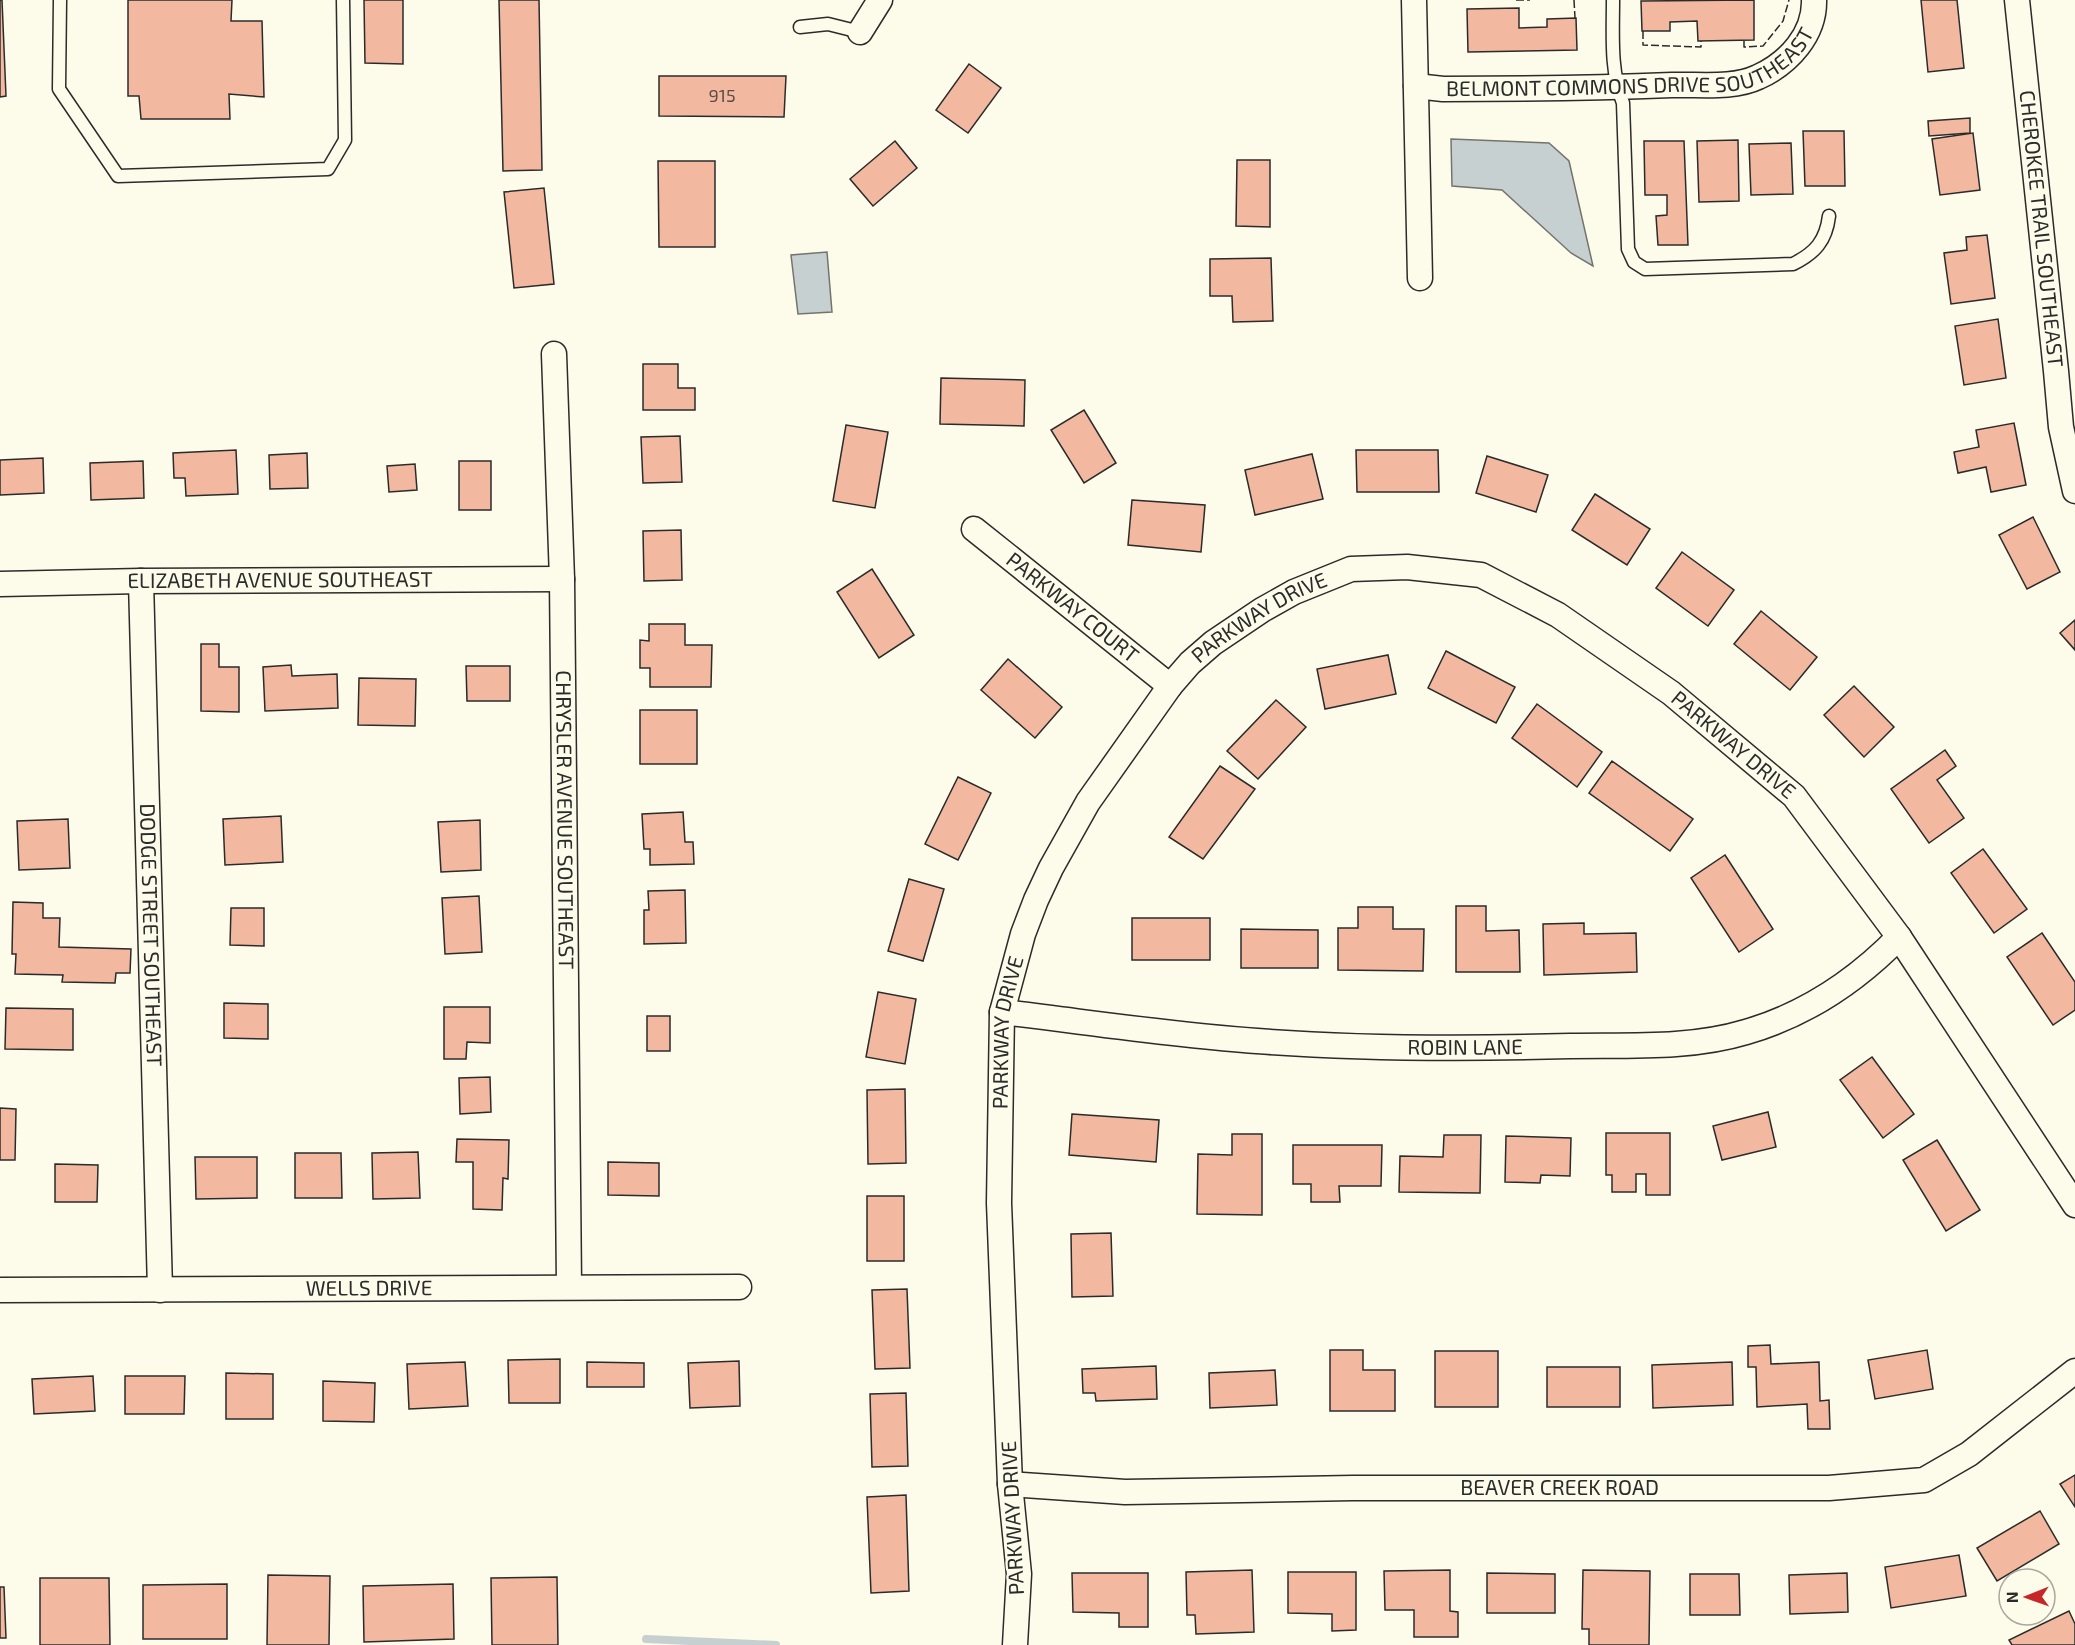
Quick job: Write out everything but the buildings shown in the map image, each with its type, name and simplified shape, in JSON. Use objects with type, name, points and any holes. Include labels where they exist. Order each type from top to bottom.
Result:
[{"type":"street","points":[[861,32],[880,0]]},
{"type":"street","points":[[1414,0],[1420,278]]},
{"type":"street","name":"BELMONT COMMONS DRIVE SOUTHEAST","points":[[1416,86],[1443,89],[1735,83],[1758,77],[1790,56],[1804,40],[1815,11],[1814,0]]},
{"type":"street","name":"CHEROKEE TRAIL SOUTHEAST","points":[[2017,0],[2061,427],[2075,490]]},
{"type":"street","name":"CHRYSLER AVENUE SOUTHEAST","points":[[554,354],[562,579],[569,1286]]},
{"type":"street","name":"PARKWAY COURT","points":[[974,529],[1170,686]]},
{"type":"street","name":"PARKWAY DRIVE","points":[[1016,1645],[1019,1574],[1010,1484],[999,1203],[1002,1012],[1023,934],[1036,900],[1088,802],[1170,686],[1190,663],[1213,643],[1262,610],[1294,592],[1351,569],[1407,567],[1481,575],[1558,615],[1671,693],[1794,796],[1899,937],[2075,1205]]},
{"type":"street","name":"ELIZABETH AVENUE SOUTHEAST","points":[[0,584],[562,579]]},
{"type":"street","name":"DODGE STREET SOUTHEAST","points":[[141,581],[160,1290]]},
{"type":"street","name":"ROBIN LANE","points":[[1002,1012],[1257,1041],[1379,1047],[1501,1048],[1705,1041],[1744,1033],[1783,1020],[1820,1002],[1881,956],[1899,937]]},
{"type":"street","name":"WELLS DRIVE","points":[[0,1290],[739,1287]]},
{"type":"street","name":"BEAVER CREEK ROAD","points":[[1010,1484],[1125,1492],[1353,1488],[1829,1488],[1924,1480],[1969,1454],[2075,1371]]},
{"type":"lane","points":[[60,0],[59,89],[118,176],[328,169],[345,140],[343,0]]},
{"type":"lane","points":[[1613,0],[1616,87],[1623,103],[1628,249],[1634,262],[1645,269],[1793,264],[1805,258],[1824,240],[1829,216]]},
{"type":"lane","points":[[800,27],[828,24],[861,32]]},
{"type":"shaded area","points":[[1451,139],[1549,143],[1569,161],[1593,266],[1571,253],[1502,190],[1452,186]]},
{"type":"shaded area","points":[[827,252],[832,312],[798,314],[791,255]]},
{"type":"waterway","points":[[646,1639],[776,1645]]},
{"type":"fence","points":[[1516,0],[1530,0]]},
{"type":"fence","points":[[1574,0],[1575,18]]},
{"type":"fence","points":[[1744,41],[1744,47],[1763,46],[1783,21],[1789,0]]},
{"type":"fence","points":[[1643,31],[1643,45],[1701,47],[1701,41]]}]
